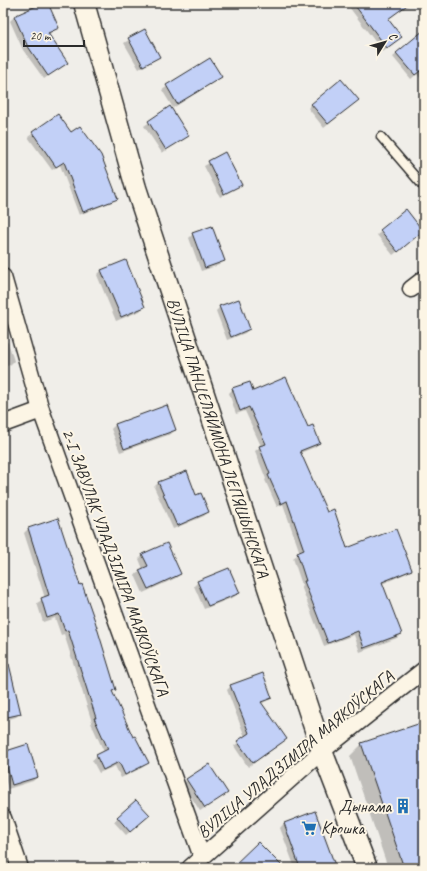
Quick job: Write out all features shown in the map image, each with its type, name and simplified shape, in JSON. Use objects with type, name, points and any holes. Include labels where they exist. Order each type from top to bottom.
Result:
[{"type":"street","name":"ВУЛІЦА ПАНЦЕЛЯЙМОНА ЛЕПЯШЫНСКАГА","points":[[84,3],[139,195],[322,751],[367,868]]},
{"type":"street","name":"2-І ЗАВУЛАК УЛАДЗІМІРА МАЯКОЎСКАГА","points":[[3,277],[41,410],[202,857]]},
{"type":"street","points":[[411,288],[424,279]]},
{"type":"street","points":[[3,424],[41,410]]},
{"type":"street","name":"ВУЛІЦА УЛАДЗІМІРА МАЯКОЎСКАГА","points":[[190,868],[322,751],[424,670]]},
{"type":"street","points":[[3,818],[20,868]]},
{"type":"lane","points":[[381,137],[424,187]]},
{"type":"building","points":[[43,3],[48,3],[59,28],[48,33],[68,63],[48,76],[27,45],[14,16]]},
{"type":"building","points":[[353,3],[410,3],[388,19],[402,37],[387,48]]},
{"type":"building","points":[[145,29],[160,57],[143,66],[128,38]]},
{"type":"building","points":[[424,30],[424,68],[415,75],[396,53]]},
{"type":"building","points":[[210,58],[222,77],[177,104],[166,85]]},
{"type":"building","points":[[341,79],[359,100],[328,124],[311,104]]},
{"type":"building","points":[[170,106],[189,136],[166,150],[148,121]]},
{"type":"building","points":[[58,114],[71,132],[80,126],[101,155],[118,199],[83,212],[64,162],[56,167],[32,132]]},
{"type":"building","points":[[225,152],[242,185],[224,194],[208,161]]},
{"type":"building","points":[[406,209],[423,231],[398,252],[380,230]]},
{"type":"building","points":[[212,226],[225,261],[205,268],[192,233]]},
{"type":"building","points":[[126,260],[145,307],[121,317],[101,270]]},
{"type":"building","points":[[239,299],[250,329],[231,337],[219,306]]},
{"type":"building","points":[[286,377],[308,427],[313,425],[320,443],[300,451],[327,512],[334,509],[347,548],[396,529],[412,570],[382,582],[402,634],[364,648],[358,631],[328,643],[304,581],[306,581],[297,553],[304,550],[287,501],[281,504],[268,475],[270,474],[259,446],[266,444],[249,407],[240,411],[232,388],[250,382],[253,391]]},
{"type":"building","points":[[167,405],[176,430],[124,449],[115,424]]},
{"type":"building","points":[[187,471],[196,495],[201,493],[209,512],[177,526],[158,482]]},
{"type":"building","points":[[58,518],[80,585],[82,584],[95,621],[116,690],[112,691],[133,737],[135,736],[149,763],[125,775],[119,762],[103,770],[96,755],[108,749],[94,718],[96,718],[68,630],[65,631],[59,614],[47,618],[41,598],[49,595],[28,528]]},
{"type":"building","points":[[167,543],[181,574],[148,589],[139,570],[148,566],[142,554]]},
{"type":"building","points":[[229,568],[240,593],[208,606],[197,581]]},
{"type":"building","points":[[3,664],[9,664],[21,714],[3,718]]},
{"type":"building","points":[[263,673],[272,698],[261,702],[287,739],[253,763],[237,741],[249,733],[230,685]]},
{"type":"building","name":"Дынама","points":[[424,722],[424,868],[404,868],[361,743]]},
{"type":"building","points":[[28,744],[38,777],[12,785],[3,752]]},
{"type":"building","points":[[209,764],[228,793],[205,808],[186,779]]},
{"type":"building","points":[[136,800],[150,815],[130,832],[117,817]]},
{"type":"building","points":[[315,811],[336,868],[300,868],[284,823]]},
{"type":"building","points":[[258,842],[284,868],[231,868]]},
{"type":"place","name":"Дынама","points":[[403,806]]},
{"type":"place","name":"Крошка","points":[[309,828]]}]
